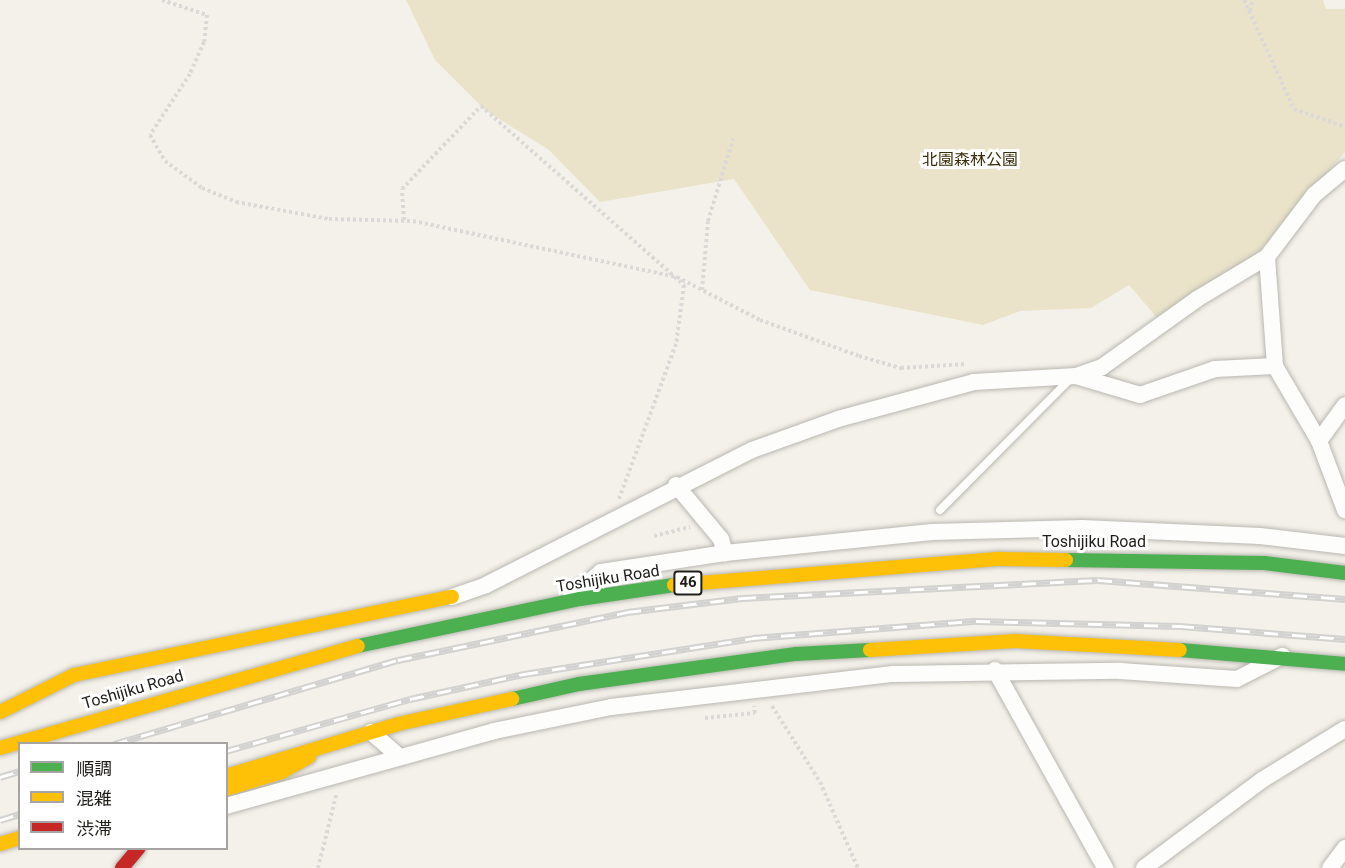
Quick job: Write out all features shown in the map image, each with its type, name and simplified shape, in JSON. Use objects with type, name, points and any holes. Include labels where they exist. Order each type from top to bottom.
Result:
[{"type":"main road","name":"Toshijiku Road","points":[[0,748],[47,732],[290,663],[567,602],[707,580],[1000,559],[1264,563],[1345,573]]},
{"type":"main road","points":[[0,712],[74,675],[452,597]]},
{"type":"main road","points":[[228,775],[370,732],[579,684],[796,654],[1015,641],[1282,656],[1345,664]]},
{"type":"main road","points":[[228,788],[282,772],[328,745]]},
{"type":"main road","points":[[0,844],[18,839]]},
{"type":"main road","points":[[123,868],[124,850]]},
{"type":"main road","points":[[123,868],[139,850]]},
{"type":"street","points":[[1074,376],[1124,354],[1197,299],[1267,257],[1314,195],[1345,169]]},
{"type":"street","points":[[1267,257],[1275,366],[1320,441],[1345,510]]},
{"type":"street","points":[[452,597],[486,585],[676,485],[752,450],[928,394],[974,382],[1074,376],[1140,395],[1215,369],[1275,366]]},
{"type":"street","points":[[1320,441],[1345,405]]},
{"type":"street","points":[[676,485],[721,538],[725,553]]},
{"type":"street","points":[[567,602],[601,572],[725,553],[932,532],[1082,528],[1260,536],[1345,546]]},
{"type":"street","points":[[228,805],[399,756],[611,707],[765,686],[995,670],[1120,671],[1237,679],[1259,672],[1282,656]]},
{"type":"street","points":[[995,670],[1105,868]]},
{"type":"street","points":[[1144,868],[1262,780],[1345,729]]},
{"type":"street","points":[[370,732],[399,756]]},
{"type":"street","points":[[1330,868],[1345,848]]},
{"type":"lane","points":[[940,510],[1074,376]]},
{"type":"path","points":[[162,0],[207,15],[204,42],[190,74],[150,135],[165,161],[202,188],[237,202],[329,219],[404,220],[677,277],[759,317],[901,368],[974,365]]},
{"type":"path","points":[[1244,0],[1293,109],[1345,127]]},
{"type":"path","points":[[1250,12],[1253,0]]},
{"type":"path","points":[[404,220],[402,189],[481,106],[684,285],[676,344],[618,500],[622,514]]},
{"type":"path","points":[[702,290],[708,221],[733,139]]},
{"type":"path","points":[[654,536],[696,526]]},
{"type":"path","points":[[765,686],[767,699],[820,783],[858,868]]},
{"type":"path","points":[[705,718],[755,713]]},
{"type":"path","points":[[318,868],[336,806],[337,773]]},
{"type":"green space","name":"北園森林公園","points":[[406,0],[1323,0],[1326,9],[1345,9],[1345,152],[1255,256],[1158,319],[1129,285],[1091,308],[1020,311],[983,325],[810,290],[734,179],[600,202],[549,150],[485,110],[435,60]]},
{"type":"railway","points":[[121,742],[398,660],[627,612],[742,598],[1098,580],[1345,599]]},
{"type":"railway","points":[[228,750],[410,699],[524,674],[753,638],[976,621],[1180,626],[1345,639]]},
{"type":"railway","points":[[0,777],[18,772]]},
{"type":"railway","points":[[0,820],[18,815]]},
{"type":"traffic: fast","points":[[1066,560],[1264,563],[1345,573]]},
{"type":"traffic: fast","points":[[358,646],[580,599],[674,585]]},
{"type":"traffic: fast","points":[[512,699],[579,684],[796,654],[870,650]]},
{"type":"traffic: fast","points":[[1180,650],[1345,664]]},
{"type":"traffic: slow","points":[[674,585],[1000,559],[1066,560]]},
{"type":"traffic: slow","points":[[0,712],[74,675],[452,597]]},
{"type":"traffic: slow","points":[[870,650],[1015,641],[1180,650]]},
{"type":"traffic: slow","points":[[21,742],[358,646]]},
{"type":"traffic: slow","points":[[228,775],[398,724],[512,699]]},
{"type":"traffic: slow","points":[[0,748],[18,743]]},
{"type":"traffic: slow","points":[[228,788],[282,772],[309,757]]},
{"type":"traffic: slow","points":[[0,844],[18,839]]},
{"type":"traffic: jam","points":[[122,868],[137,850]]}]
